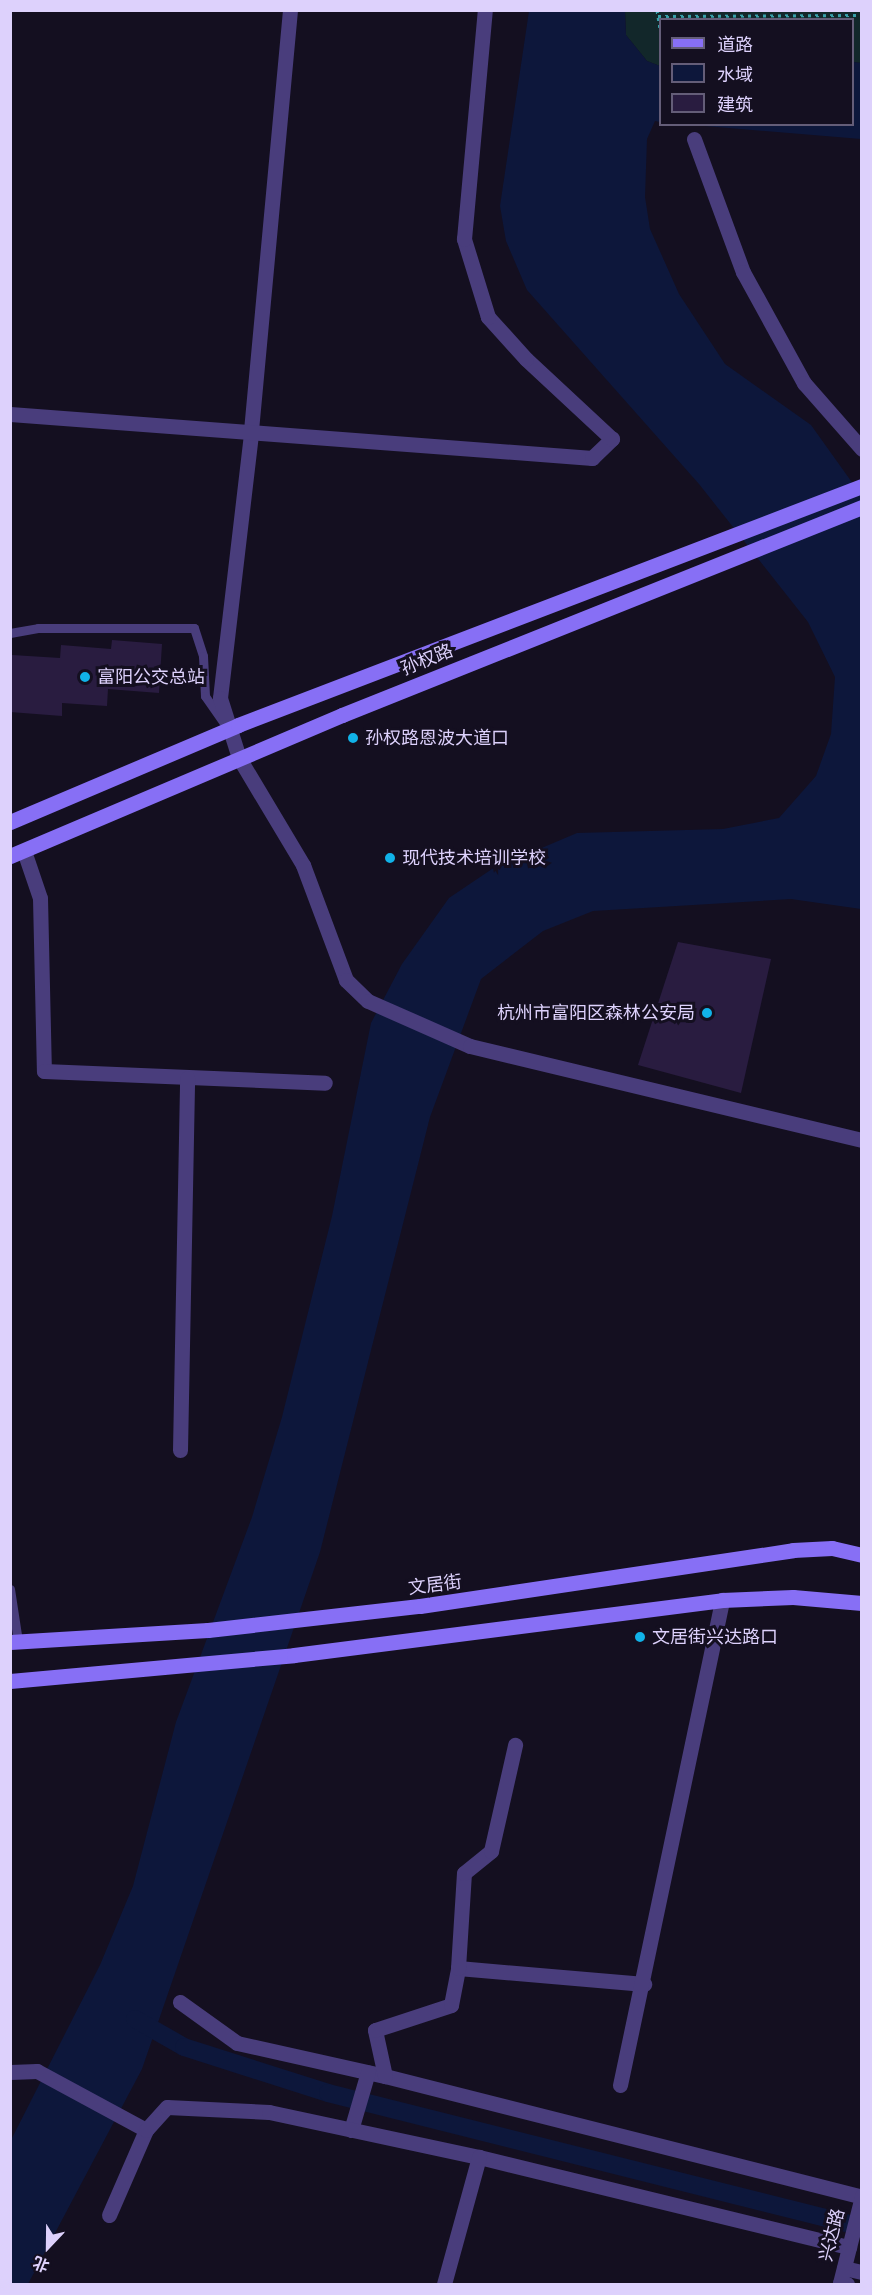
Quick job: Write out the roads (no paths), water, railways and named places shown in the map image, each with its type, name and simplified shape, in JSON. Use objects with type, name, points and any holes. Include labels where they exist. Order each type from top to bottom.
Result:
[{"type":"main road","name":"孙权路","points":[[10,822],[228,729],[861,486]]},
{"type":"main road","name":"孙权路","points":[[17,854],[239,758],[861,507]]},
{"type":"main road","name":"文居街","points":[[14,1641],[208,1630],[308,1619],[528,1592],[793,1550],[832,1548],[861,1555]]},
{"type":"main road","points":[[10,1682],[194,1662],[294,1655],[722,1600],[792,1597],[861,1603]]},
{"type":"street","points":[[290,10],[251,434],[220,698],[239,758],[303,865],[346,980],[368,1001],[470,1046],[861,1140]]},
{"type":"street","points":[[10,414],[592,458],[612,439],[526,360],[488,317],[464,239],[485,10]]},
{"type":"street","points":[[694,139],[749,282],[804,382],[861,449]]},
{"type":"street","points":[[17,854],[40,898],[44,1071],[325,1083]]},
{"type":"street","points":[[180,1450],[187,1078]]},
{"type":"street","points":[[620,2085],[644,1984],[722,1600]]},
{"type":"street","points":[[385,2076],[375,2030],[451,2005],[458,1968],[464,1873],[491,1851],[515,1745]]},
{"type":"street","points":[[458,1968],[644,1984]]},
{"type":"street","points":[[180,2002],[237,2043],[385,2076],[861,2200]]},
{"type":"street","points":[[10,2072],[37,2072],[146,2130]]},
{"type":"street","points":[[351,2129],[368,2073]]},
{"type":"street","points":[[109,2216],[146,2130],[167,2107],[269,2112],[479,2157],[850,2245]]},
{"type":"street","points":[[444,2284],[479,2157]]},
{"type":"street","name":"兴达路","points":[[842,2284],[861,2200]]},
{"type":"street","points":[[844,2268],[861,2272]]},
{"type":"lane","points":[[10,633],[38,628],[194,628],[203,656],[205,696],[228,729]]},
{"type":"lane","points":[[10,1589],[14,1641]]},
{"type":"water","points":[[529,11],[625,11],[626,35],[647,61],[659,66],[659,122],[655,121],[647,139],[645,197],[650,229],[679,294],[725,364],[811,425],[861,495],[861,909],[791,899],[593,911],[543,931],[481,979],[430,1117],[320,1552],[142,2069],[28,2284],[11,2284],[10,2142],[100,1965],[133,1886],[176,1722],[252,1517],[282,1417],[332,1216],[371,1023],[402,964],[449,898],[492,869],[577,833],[723,829],[779,818],[816,776],[831,734],[835,677],[808,622],[699,484],[527,290],[506,241],[500,206]]},
{"type":"water","points":[[854,62],[861,63],[861,139],[705,126],[854,126]]},
{"type":"waterway","points":[[135,2019],[184,2047],[328,2093],[862,2227]]},
{"type":"place","name":"富阳公交总站","points":[[85,677]]},
{"type":"place","name":"孙权路恩波大道口","points":[[353,738]]},
{"type":"place","name":"现代技术培训学校","points":[[390,858]]},
{"type":"place","name":"杭州市富阳区森林公安局","points":[[707,1013]]},
{"type":"place","name":"文居街兴达路口","points":[[640,1637]]}]
